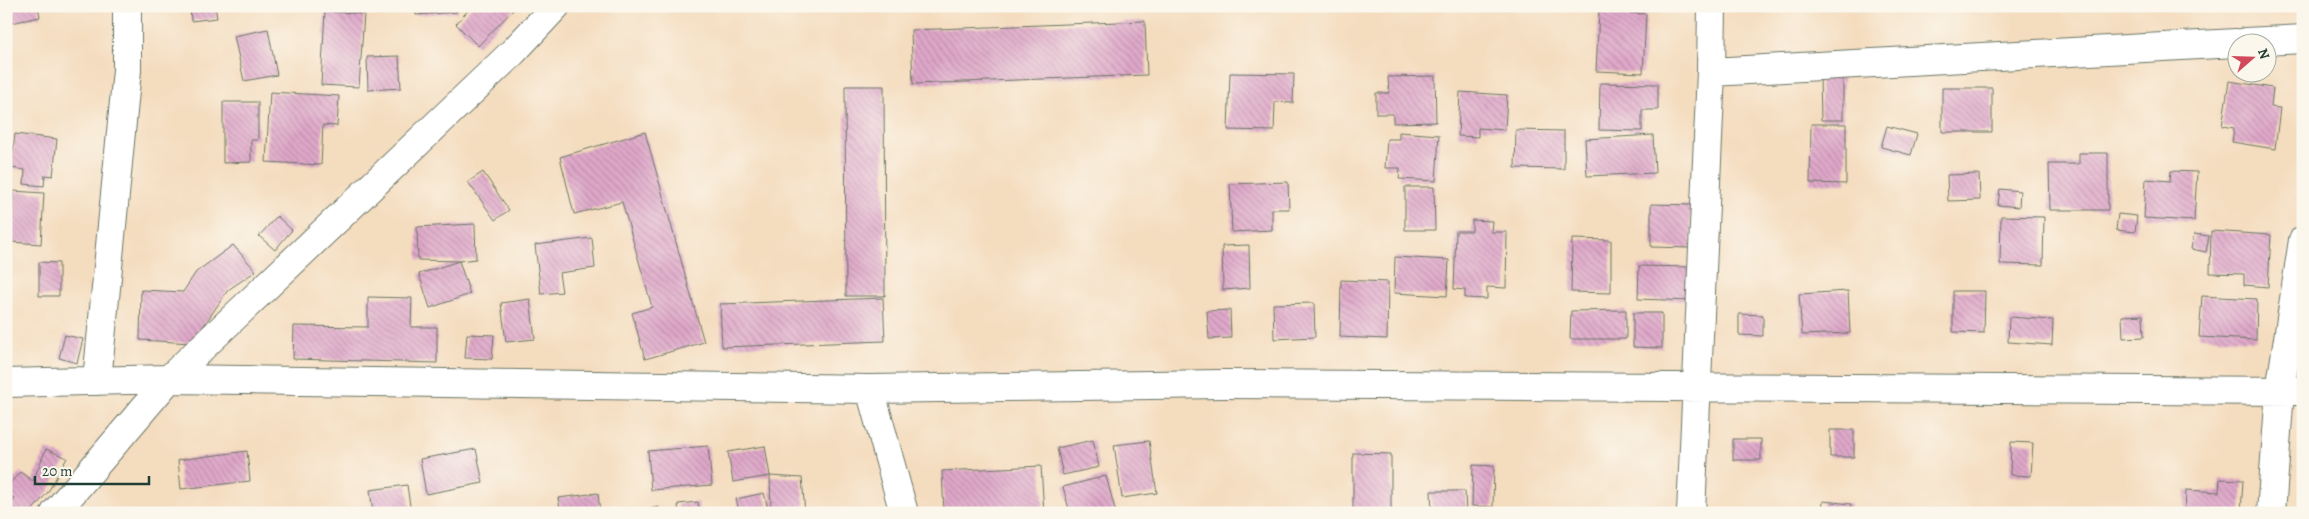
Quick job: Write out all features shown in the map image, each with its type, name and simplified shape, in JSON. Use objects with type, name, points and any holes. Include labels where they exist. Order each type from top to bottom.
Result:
[{"type":"street","points":[[97,381],[127,70],[127,6]]},
{"type":"street","points":[[56,513],[170,379],[513,52],[556,6]]},
{"type":"street","points":[[1691,513],[1711,72],[1712,6]]},
{"type":"street","points":[[2276,40],[2303,39]]},
{"type":"street","points":[[1711,72],[2226,44]]},
{"type":"street","points":[[2271,513],[2291,391],[2303,240]]},
{"type":"street","points":[[6,383],[170,379],[870,389],[1222,384],[2291,391]]},
{"type":"street","points":[[870,389],[904,513]]},
{"type":"building","points":[[6,6],[38,6],[40,17],[6,24]]},
{"type":"building","points":[[176,6],[215,6],[217,18],[191,21],[190,8],[177,9]]},
{"type":"building","points":[[416,6],[456,6],[457,12],[416,15]]},
{"type":"building","points":[[472,6],[517,6],[478,46],[456,24]]},
{"type":"building","points":[[325,11],[364,14],[359,87],[321,85]]},
{"type":"building","points":[[1599,11],[1646,14],[1643,73],[1596,71]]},
{"type":"building","points":[[1145,21],[1147,75],[913,84],[911,30]]},
{"type":"building","points":[[268,29],[277,75],[244,81],[234,36]]},
{"type":"building","points":[[399,56],[401,88],[368,90],[367,57]]},
{"type":"building","points":[[1230,73],[1294,74],[1293,103],[1275,102],[1274,131],[1228,130]]},
{"type":"building","points":[[1435,76],[1436,122],[1393,123],[1393,114],[1376,114],[1376,93],[1389,93],[1388,77]]},
{"type":"building","points":[[1820,76],[1843,76],[1843,120],[1821,120]]},
{"type":"building","points":[[2229,82],[2273,88],[2271,107],[2280,108],[2275,149],[2232,142],[2234,128],[2222,126]]},
{"type":"building","points":[[1600,83],[1658,84],[1658,110],[1642,110],[1642,131],[1599,130]]},
{"type":"building","points":[[845,86],[884,86],[885,296],[846,296]]},
{"type":"building","points":[[1942,88],[1992,88],[1992,132],[1942,132]]},
{"type":"building","points":[[270,92],[339,96],[337,126],[323,125],[321,165],[266,162]]},
{"type":"building","points":[[1460,92],[1507,95],[1505,130],[1478,128],[1478,137],[1458,136]]},
{"type":"building","points":[[223,102],[258,102],[258,140],[251,140],[251,162],[223,163]]},
{"type":"building","points":[[1811,124],[1846,124],[1846,184],[1810,183]]},
{"type":"building","points":[[1887,126],[1917,134],[1911,155],[1881,147]]},
{"type":"building","points":[[1516,130],[1564,131],[1564,169],[1515,168]]},
{"type":"building","points":[[645,132],[704,342],[645,359],[632,313],[652,307],[622,202],[574,214],[560,157]]},
{"type":"building","points":[[1399,132],[1439,135],[1436,181],[1399,179],[1400,168],[1385,168],[1387,139],[1399,139]]},
{"type":"building","points":[[15,134],[57,139],[53,176],[45,175],[44,186],[24,184],[25,170],[11,168]]},
{"type":"building","points":[[1653,135],[1655,173],[1587,176],[1585,139]]},
{"type":"building","points":[[2079,153],[2108,153],[2108,210],[2050,210],[2049,164],[2079,164]]},
{"type":"building","points":[[2171,171],[2197,172],[2194,221],[2144,218],[2146,179],[2170,181]]},
{"type":"building","points":[[483,172],[509,210],[495,220],[468,182]]},
{"type":"building","points":[[1979,174],[1980,200],[1948,201],[1947,175]]},
{"type":"building","points":[[1288,182],[1289,209],[1272,209],[1272,230],[1232,232],[1230,184]]},
{"type":"building","points":[[1405,187],[1434,187],[1435,230],[1405,230]]},
{"type":"building","points":[[2000,189],[2020,191],[2019,207],[1998,205]]},
{"type":"building","points":[[13,191],[44,193],[41,244],[10,242]]},
{"type":"building","points":[[1651,204],[1691,205],[1691,248],[1651,247]]},
{"type":"building","points":[[2118,214],[2137,216],[2135,232],[2116,230]]},
{"type":"building","points":[[277,216],[292,230],[275,250],[259,236]]},
{"type":"building","points":[[2001,216],[2044,217],[2043,265],[2000,264]]},
{"type":"building","points":[[1472,220],[1492,221],[1491,232],[1507,232],[1506,288],[1487,287],[1487,299],[1465,298],[1465,290],[1454,289],[1456,231],[1472,231]]},
{"type":"building","points":[[475,224],[476,259],[459,261],[418,260],[417,227]]},
{"type":"building","points":[[2211,231],[2271,235],[2268,287],[2244,285],[2244,274],[2210,273]]},
{"type":"building","points":[[2194,234],[2209,236],[2206,252],[2191,249]]},
{"type":"building","points":[[592,238],[595,268],[559,273],[562,292],[541,294],[535,245]]},
{"type":"building","points":[[1572,239],[1611,240],[1611,293],[1571,292]]},
{"type":"building","points":[[233,245],[256,271],[228,290],[192,343],[140,340],[141,290],[183,292],[196,272]]},
{"type":"building","points":[[1249,245],[1250,288],[1223,290],[1222,246]]},
{"type":"building","points":[[1395,257],[1449,260],[1447,296],[1394,293]]},
{"type":"building","points":[[459,261],[470,294],[430,308],[419,274]]},
{"type":"building","points":[[39,262],[59,263],[59,296],[39,296]]},
{"type":"building","points":[[1639,266],[1692,267],[1692,301],[1638,299]]},
{"type":"building","points":[[1341,280],[1388,282],[1387,339],[1340,337]]},
{"type":"building","points":[[1848,291],[1850,333],[1802,335],[1799,294]]},
{"type":"building","points":[[1953,291],[1985,291],[1984,333],[1953,332]]},
{"type":"building","points":[[2202,296],[2257,299],[2256,340],[2199,337]]},
{"type":"building","points":[[368,297],[412,298],[411,327],[437,327],[437,363],[293,359],[294,326],[368,327]]},
{"type":"building","points":[[883,298],[885,341],[722,347],[720,304]]},
{"type":"building","points":[[530,299],[535,339],[506,342],[501,303]]},
{"type":"building","points":[[1314,303],[1315,337],[1274,339],[1273,304]]},
{"type":"building","points":[[1230,310],[1231,338],[1209,339],[1207,311]]},
{"type":"building","points":[[1626,310],[1626,339],[1570,339],[1571,311]]},
{"type":"building","points":[[1633,313],[1662,313],[1662,348],[1633,347]]},
{"type":"building","points":[[1739,314],[1763,315],[1763,336],[1739,335]]},
{"type":"building","points":[[2143,315],[2144,337],[2123,338],[2122,316]]},
{"type":"building","points":[[2009,317],[2053,320],[2052,345],[2008,342]]},
{"type":"building","points":[[467,334],[494,335],[492,359],[465,358]]},
{"type":"building","points":[[65,335],[83,339],[77,363],[59,358]]},
{"type":"building","points":[[1830,430],[1854,430],[1854,457],[1830,457]]},
{"type":"building","points":[[1733,439],[1761,439],[1761,460],[1733,460]]},
{"type":"building","points":[[1093,440],[1099,467],[1063,475],[1057,448]]},
{"type":"building","points":[[1149,441],[1157,493],[1122,498],[1114,445]]},
{"type":"building","points":[[2011,442],[2033,443],[2031,476],[2010,475]]},
{"type":"building","points":[[708,446],[712,485],[651,490],[648,451]]},
{"type":"building","points":[[765,446],[770,476],[733,482],[728,452]]},
{"type":"building","points":[[46,449],[67,458],[48,492],[30,513],[6,513],[6,509],[15,499],[6,491],[6,488],[20,472],[33,481]]},
{"type":"building","points":[[476,449],[483,483],[426,494],[420,459]]},
{"type":"building","points":[[247,451],[250,481],[181,489],[178,460]]},
{"type":"building","points":[[1353,453],[1391,454],[1391,511],[1353,511]]},
{"type":"building","points":[[1473,465],[1494,466],[1493,507],[1472,506]]},
{"type":"building","points":[[1041,466],[1044,513],[944,513],[942,471]]},
{"type":"building","points":[[770,476],[802,478],[805,513],[771,513]]},
{"type":"building","points":[[1106,476],[1116,513],[1070,513],[1063,487]]},
{"type":"building","points":[[2220,479],[2243,480],[2241,513],[2185,513],[2186,490],[2219,492]]},
{"type":"building","points":[[407,485],[411,513],[373,513],[370,490]]},
{"type":"building","points":[[1431,491],[1465,491],[1466,513],[1432,513]]},
{"type":"building","points":[[598,493],[600,513],[545,513],[545,509],[560,508],[558,498]]},
{"type":"building","points":[[764,493],[769,513],[740,513],[736,499]]},
{"type":"building","points":[[1823,501],[1851,504],[1850,513],[1822,513]]},
{"type":"building","points":[[698,502],[700,513],[679,513],[678,504]]},
{"type":"building","points":[[658,507],[660,513],[638,512]]}]
